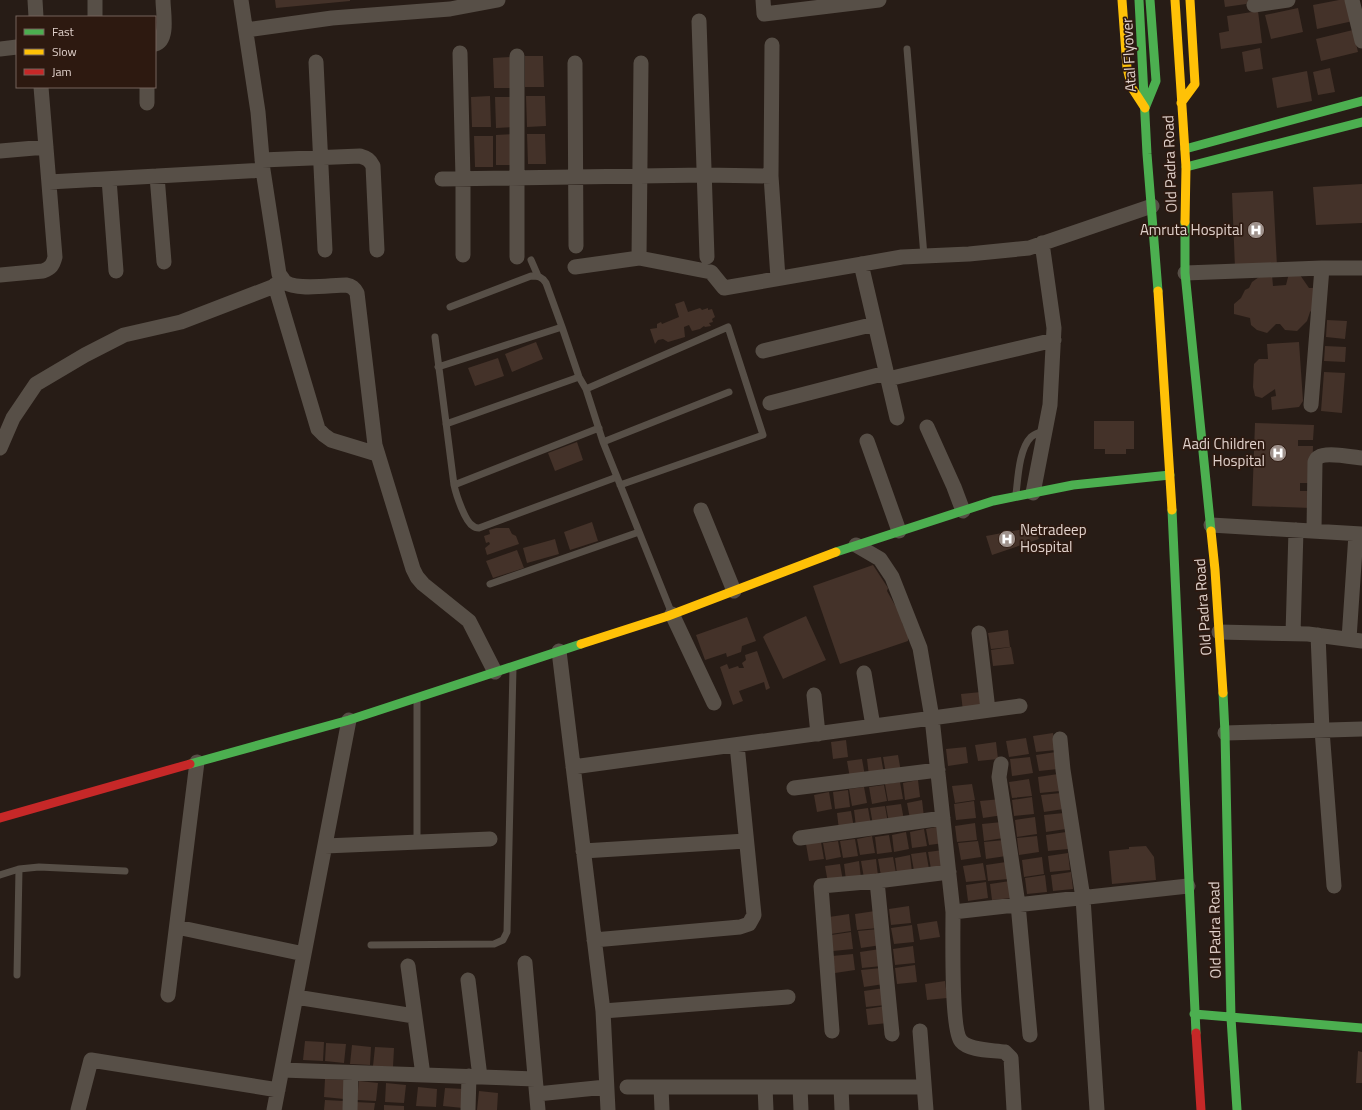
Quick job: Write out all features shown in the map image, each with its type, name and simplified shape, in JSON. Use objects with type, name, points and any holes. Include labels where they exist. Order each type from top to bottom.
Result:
[{"type":"main road","points":[[1122,0],[1127,68],[1132,88],[1145,108]]},
{"type":"main road","name":"Atal Flyover","points":[[1139,0],[1145,108]]},
{"type":"main road","points":[[1145,108],[1156,81],[1150,0]]},
{"type":"main road","points":[[1175,0],[1181,103]]},
{"type":"main road","points":[[1181,103],[1195,84],[1190,0]]},
{"type":"main road","points":[[1172,82],[1181,103]]},
{"type":"main road","points":[[1185,149],[1362,101]]},
{"type":"main road","name":"Old Padra Road","points":[[1181,103],[1186,166],[1185,273],[1215,570],[1225,733],[1231,1018],[1236,1110]]},
{"type":"main road","name":"Old Padra Road","points":[[1145,108],[1170,475],[1194,1014],[1201,1110]]},
{"type":"main road","points":[[1186,166],[1362,122]]},
{"type":"main road","points":[[0,818],[350,720],[672,614],[856,545],[993,501],[1073,485],[1170,475]]},
{"type":"main road","points":[[1194,1014],[1362,1028]]},
{"type":"street","points":[[35,0],[36,16]]},
{"type":"street","points":[[95,0],[95,16]]},
{"type":"street","points":[[156,44],[162,39],[164,33],[162,0]]},
{"type":"street","points":[[242,0],[280,284],[318,429],[331,440],[377,454]]},
{"type":"street","points":[[246,30],[332,18],[450,9],[498,0]]},
{"type":"street","points":[[763,0],[764,14],[879,0]]},
{"type":"street","points":[[1254,5],[1288,0]]},
{"type":"street","points":[[1352,0],[1362,41]]},
{"type":"street","points":[[699,21],[707,257]]},
{"type":"street","points":[[772,45],[771,176],[778,278]]},
{"type":"street","points":[[0,49],[16,47]]},
{"type":"street","points":[[460,53],[463,255]]},
{"type":"street","points":[[516,56],[516,178],[524,258]]},
{"type":"street","points":[[316,62],[325,250]]},
{"type":"street","points":[[575,63],[576,246]]},
{"type":"street","points":[[639,258],[641,63]]},
{"type":"street","points":[[0,275],[43,271],[49,269],[53,265],[55,257],[41,88]]},
{"type":"street","points":[[147,88],[147,103]]},
{"type":"street","points":[[0,151],[46,147]]},
{"type":"street","points":[[49,182],[157,176],[321,158],[366,157],[370,160],[373,166],[377,250]]},
{"type":"street","points":[[442,179],[705,175],[771,176]]},
{"type":"street","points":[[157,176],[164,262]]},
{"type":"street","points":[[109,179],[116,271]]},
{"type":"street","points":[[575,267],[639,258],[711,272],[724,288],[902,257],[969,254],[1029,248],[1152,206]]},
{"type":"street","points":[[1033,493],[1050,405],[1054,340],[1054,328],[1042,243]]},
{"type":"street","points":[[861,264],[897,418]]},
{"type":"street","points":[[1311,405],[1322,268]]},
{"type":"street","points":[[1185,273],[1362,268]]},
{"type":"street","points":[[0,448],[13,418],[36,384],[85,355],[124,335],[181,322],[280,284],[300,287],[351,285],[355,288],[357,293],[375,445],[415,573],[423,584],[469,621],[495,672]]},
{"type":"street","points":[[764,351],[875,324]]},
{"type":"street","points":[[770,403],[1054,340]]},
{"type":"street","points":[[927,427],[963,511]]},
{"type":"street","points":[[867,441],[898,531]]},
{"type":"street","points":[[1314,531],[1316,459],[1319,456],[1326,455],[1362,458]]},
{"type":"street","points":[[701,510],[734,590]]},
{"type":"street","points":[[1211,525],[1359,534],[1355,640],[1308,634],[1219,632]]},
{"type":"street","points":[[1293,634],[1296,530]]},
{"type":"street","points":[[856,545],[880,558],[892,577],[920,648],[932,718],[953,912],[955,1016],[958,1035],[962,1042],[970,1047],[1005,1052],[1011,1058],[1014,1110]]},
{"type":"street","points":[[672,614],[714,703]]},
{"type":"street","points":[[979,633],[988,710]]},
{"type":"street","points":[[1318,635],[1322,730],[1334,886]]},
{"type":"street","points":[[559,651],[603,1011],[608,1110]]},
{"type":"street","points":[[864,673],[873,726]]},
{"type":"street","points":[[814,695],[818,734]]},
{"type":"street","points":[[573,767],[1020,706]]},
{"type":"street","points":[[274,1110],[350,720]]},
{"type":"street","points":[[1225,733],[1362,729]]},
{"type":"street","points":[[1060,739],[1063,770],[1083,898],[1097,1110]]},
{"type":"street","points":[[594,940],[740,927],[749,924],[754,915],[737,745]]},
{"type":"street","points":[[168,995],[197,762]]},
{"type":"street","points":[[1001,764],[999,777],[1018,904],[1030,1035]]},
{"type":"street","points":[[794,788],[938,770]]},
{"type":"street","points":[[800,838],[943,818]]},
{"type":"street","points":[[325,846],[490,838]]},
{"type":"street","points":[[583,851],[746,841]]},
{"type":"street","points":[[832,1032],[821,886],[949,872]]},
{"type":"street","points":[[877,881],[892,1034]]},
{"type":"street","points":[[953,912],[1188,886]]},
{"type":"street","points":[[177,927],[304,954]]},
{"type":"street","points":[[525,963],[538,1110]]},
{"type":"street","points":[[408,966],[423,1075]]},
{"type":"street","points":[[468,980],[475,1077],[468,1110]]},
{"type":"street","points":[[296,997],[414,1016]]},
{"type":"street","points":[[603,1011],[788,997]]},
{"type":"street","points":[[920,1031],[926,1110]]},
{"type":"street","points":[[78,1110],[91,1060],[278,1090]]},
{"type":"street","points":[[282,1070],[535,1079]]},
{"type":"street","points":[[350,1110],[351,1073]]},
{"type":"street","points":[[537,1094],[606,1086]]},
{"type":"street","points":[[627,1087],[800,1086],[924,1088]]},
{"type":"street","points":[[800,1086],[801,1110]]},
{"type":"street","points":[[662,1087],[662,1110]]},
{"type":"street","points":[[765,1087],[766,1110]]},
{"type":"street","points":[[841,1087],[842,1110]]},
{"type":"lane","points":[[906,49],[924,256]]},
{"type":"lane","points":[[524,258],[538,276]]},
{"type":"lane","points":[[450,307],[531,276],[543,278],[579,377],[586,389],[603,442],[672,614]]},
{"type":"lane","points":[[438,367],[562,327]]},
{"type":"lane","points":[[586,389],[728,327],[763,435],[620,485]]},
{"type":"lane","points":[[435,337],[454,485],[468,522],[472,526],[479,528],[617,477]]},
{"type":"lane","points":[[446,424],[579,377]]},
{"type":"lane","points":[[603,442],[729,392]]},
{"type":"lane","points":[[454,485],[599,428]]},
{"type":"lane","points":[[1016,496],[1018,473],[1023,450],[1031,437],[1046,430]]},
{"type":"lane","points":[[490,584],[639,532]]},
{"type":"lane","points":[[371,945],[494,944],[503,940],[507,932],[513,666]]},
{"type":"lane","points":[[417,698],[417,842]]},
{"type":"lane","points":[[0,875],[19,869],[38,867],[125,871]]},
{"type":"lane","points":[[17,975],[19,869]]},
{"type":"building","points":[[275,0],[350,0],[350,1],[276,8]]},
{"type":"building","points":[[1224,0],[1249,0],[1246,4],[1225,7]]},
{"type":"building","points":[[1339,0],[1349,0],[1353,21],[1317,29],[1313,5]]},
{"type":"building","points":[[1298,8],[1303,32],[1271,39],[1265,15]]},
{"type":"building","points":[[1258,11],[1262,43],[1221,49],[1219,33],[1229,31],[1227,16]]},
{"type":"building","points":[[1353,30],[1358,52],[1321,61],[1316,39]]},
{"type":"building","points":[[1260,48],[1263,69],[1245,72],[1242,52]]},
{"type":"building","points":[[525,56],[543,56],[544,87],[525,87]]},
{"type":"building","points":[[512,57],[512,88],[494,88],[493,58]]},
{"type":"building","points":[[1330,68],[1335,92],[1318,95],[1313,72]]},
{"type":"building","points":[[1307,71],[1312,101],[1277,108],[1272,78]]},
{"type":"building","points":[[490,96],[491,127],[472,127],[471,97]]},
{"type":"building","points":[[526,96],[545,96],[546,126],[527,127]]},
{"type":"building","points":[[495,97],[514,97],[515,127],[496,128]]},
{"type":"building","points":[[514,134],[515,165],[496,165],[496,135]]},
{"type":"building","points":[[527,134],[545,134],[546,164],[528,164]]},
{"type":"building","points":[[474,136],[493,136],[493,167],[475,167]]},
{"type":"building","points":[[1362,184],[1362,223],[1316,225],[1313,187]]},
{"type":"building","points":[[1273,191],[1277,266],[1235,268],[1232,193]]},
{"type":"building","points":[[1298,272],[1309,288],[1314,288],[1315,307],[1310,312],[1307,321],[1297,331],[1285,330],[1280,324],[1276,324],[1267,333],[1257,330],[1251,325],[1250,318],[1234,314],[1234,304],[1241,298],[1245,290],[1249,288],[1252,282],[1259,277],[1272,275],[1273,286],[1286,285],[1289,273]]},
{"type":"building","points":[[684,301],[688,312],[700,308],[702,310],[708,308],[708,310],[712,309],[715,317],[712,319],[713,322],[709,323],[711,326],[704,326],[700,329],[692,331],[689,325],[684,327],[685,337],[668,342],[663,339],[658,340],[655,344],[650,329],[657,328],[657,324],[661,322],[662,324],[679,317],[675,304]]},
{"type":"building","points":[[1327,320],[1347,321],[1345,339],[1326,337]]},
{"type":"building","points":[[536,342],[543,359],[512,372],[505,354]]},
{"type":"building","points":[[1299,342],[1303,401],[1299,407],[1272,410],[1271,397],[1276,396],[1275,389],[1262,398],[1255,396],[1253,387],[1254,364],[1259,359],[1268,359],[1267,344]]},
{"type":"building","points":[[1325,346],[1346,347],[1345,362],[1324,361]]},
{"type":"building","points":[[498,358],[504,376],[475,386],[468,368]]},
{"type":"building","points":[[1324,372],[1345,373],[1342,413],[1321,411]]},
{"type":"building","points":[[1094,421],[1134,421],[1134,449],[1126,449],[1126,454],[1105,454],[1105,449],[1094,449]]},
{"type":"building","points":[[1255,423],[1314,425],[1313,440],[1298,440],[1298,446],[1313,446],[1312,483],[1300,483],[1300,491],[1312,491],[1311,508],[1252,506]]},
{"type":"building","points":[[577,442],[583,460],[555,471],[548,453]]},
{"type":"building","points":[[592,522],[598,541],[570,550],[564,532]]},
{"type":"building","points":[[1034,527],[1039,539],[992,555],[986,536]]},
{"type":"building","points":[[496,528],[509,528],[512,534],[516,536],[519,544],[487,555],[485,548],[490,544],[489,542],[486,543],[484,536],[490,534],[489,530]]},
{"type":"building","points":[[555,539],[559,554],[527,563],[523,548]]},
{"type":"building","points":[[517,550],[524,568],[493,578],[486,561]]},
{"type":"building","points":[[873,565],[888,588],[887,591],[904,621],[902,623],[908,635],[908,641],[840,664],[813,586]]},
{"type":"building","points":[[806,616],[826,660],[783,679],[763,637],[766,634]]},
{"type":"building","points":[[747,617],[756,641],[742,646],[741,652],[727,657],[726,653],[705,660],[696,635]]},
{"type":"building","points":[[1008,630],[1010,647],[991,649],[988,633]]},
{"type":"building","points":[[1011,647],[1014,664],[993,666],[991,650]]},
{"type":"building","points":[[757,651],[770,688],[766,690],[764,682],[739,691],[743,701],[733,705],[720,667],[727,664],[729,669],[738,666],[739,668],[744,668],[742,663],[746,660],[745,655]]},
{"type":"building","points":[[981,692],[983,708],[963,711],[961,694]]},
{"type":"building","points":[[1053,733],[1056,750],[1036,752],[1033,736]]},
{"type":"building","points":[[1026,738],[1029,754],[1009,757],[1006,741]]},
{"type":"building","points":[[846,740],[848,757],[833,759],[831,742]]},
{"type":"building","points":[[996,742],[998,759],[978,761],[975,745]]},
{"type":"building","points":[[966,747],[968,763],[948,766],[946,749]]},
{"type":"building","points":[[1056,752],[1058,769],[1039,771],[1036,755]]},
{"type":"building","points":[[898,755],[901,772],[886,774],[883,757]]},
{"type":"building","points":[[881,757],[884,774],[869,776],[867,759]]},
{"type":"building","points":[[1030,757],[1033,773],[1012,776],[1010,759]]},
{"type":"building","points":[[862,759],[865,776],[850,778],[847,761]]},
{"type":"building","points":[[1058,774],[1060,791],[1040,793],[1038,777]]},
{"type":"building","points":[[1029,779],[1032,796],[1012,798],[1009,782]]},
{"type":"building","points":[[918,780],[920,797],[905,800],[903,783]]},
{"type":"building","points":[[900,782],[903,799],[888,801],[885,784]]},
{"type":"building","points":[[972,784],[975,800],[955,803],[952,786]]},
{"type":"building","points":[[884,785],[887,801],[872,804],[869,787]]},
{"type":"building","points":[[864,787],[867,803],[852,806],[849,789]]},
{"type":"building","points":[[848,790],[850,807],[835,809],[833,792]]},
{"type":"building","points":[[829,792],[832,809],[817,812],[814,795]]},
{"type":"building","points":[[1061,793],[1064,809],[1044,812],[1041,795]]},
{"type":"building","points":[[1032,797],[1034,814],[1014,816],[1012,800]]},
{"type":"building","points":[[1001,799],[1003,815],[983,818],[980,801]]},
{"type":"building","points":[[922,800],[924,817],[910,819],[907,803]]},
{"type":"building","points":[[974,801],[976,818],[956,820],[954,804]]},
{"type":"building","points":[[901,804],[904,820],[889,823],[886,806]]},
{"type":"building","points":[[885,806],[888,823],[873,825],[870,808]]},
{"type":"building","points":[[868,808],[871,825],[856,827],[854,810]]},
{"type":"building","points":[[851,811],[854,828],[839,830],[837,813]]},
{"type":"building","points":[[1064,813],[1066,829],[1046,832],[1044,815]]},
{"type":"building","points":[[1035,817],[1037,834],[1017,837],[1015,820]]},
{"type":"building","points":[[1002,822],[1004,838],[984,841],[982,824]]},
{"type":"building","points":[[975,823],[977,840],[957,842],[955,826]]},
{"type":"building","points":[[941,826],[944,843],[929,845],[926,829]]},
{"type":"building","points":[[924,829],[927,846],[912,848],[910,832]]},
{"type":"building","points":[[906,832],[909,849],[894,852],[892,835]]},
{"type":"building","points":[[1066,832],[1068,849],[1048,851],[1046,835]]},
{"type":"building","points":[[889,835],[892,852],[877,854],[875,837]]},
{"type":"building","points":[[872,836],[875,853],[860,855],[857,839]]},
{"type":"building","points":[[1037,836],[1039,852],[1019,855],[1017,838]]},
{"type":"building","points":[[855,839],[858,856],[843,858],[840,841]]},
{"type":"building","points":[[1004,840],[1006,856],[986,859],[984,842]]},
{"type":"building","points":[[838,841],[841,857],[826,860],[823,843]]},
{"type":"building","points":[[978,841],[981,857],[961,860],[958,843]]},
{"type":"building","points":[[821,842],[824,859],[809,861],[806,844]]},
{"type":"building","points":[[1146,846],[1154,857],[1156,880],[1112,884],[1109,851],[1129,849],[1129,847]]},
{"type":"building","points":[[943,850],[946,866],[931,869],[928,852]]},
{"type":"building","points":[[926,852],[929,869],[914,871],[911,854]]},
{"type":"building","points":[[1068,853],[1070,870],[1050,872],[1048,856]]},
{"type":"building","points":[[910,855],[912,872],[897,874],[895,858]]},
{"type":"building","points":[[893,857],[896,873],[881,876],[878,859]]},
{"type":"building","points":[[1042,857],[1044,874],[1024,877],[1022,860]]},
{"type":"building","points":[[876,859],[878,876],[864,878],[861,861]]},
{"type":"building","points":[[859,861],[861,878],[846,880],[844,864]]},
{"type":"building","points":[[1006,862],[1008,879],[988,881],[986,865]]},
{"type":"building","points":[[983,863],[986,880],[966,882],[963,866]]},
{"type":"building","points":[[840,864],[843,881],[828,883],[825,866]]},
{"type":"building","points":[[1071,872],[1073,889],[1053,891],[1051,875]]},
{"type":"building","points":[[1045,875],[1047,892],[1027,894],[1025,878]]},
{"type":"building","points":[[1010,881],[1012,898],[992,900],[990,884]]},
{"type":"building","points":[[986,882],[988,898],[968,901],[966,885]]},
{"type":"building","points":[[909,906],[911,923],[891,925],[889,909]]},
{"type":"building","points":[[875,911],[878,928],[857,930],[855,914]]},
{"type":"building","points":[[849,914],[851,931],[831,934],[829,917]]},
{"type":"building","points":[[937,921],[940,937],[920,940],[917,924]]},
{"type":"building","points":[[912,925],[914,942],[894,944],[891,928]]},
{"type":"building","points":[[878,929],[881,945],[861,948],[858,931]]},
{"type":"building","points":[[851,932],[853,949],[833,951],[831,935]]},
{"type":"building","points":[[913,946],[915,963],[895,965],[893,949]]},
{"type":"building","points":[[880,949],[882,966],[862,968],[860,952]]},
{"type":"building","points":[[853,954],[855,970],[835,973],[832,956]]},
{"type":"building","points":[[915,965],[917,982],[897,984],[895,968]]},
{"type":"building","points":[[881,968],[884,984],[864,987],[861,970]]},
{"type":"building","points":[[945,981],[947,998],[927,1000],[925,984]]},
{"type":"building","points":[[884,988],[886,1005],[866,1007],[864,991]]},
{"type":"building","points":[[886,1006],[888,1023],[868,1025],[866,1009]]},
{"type":"building","points":[[305,1041],[324,1042],[323,1061],[303,1060]]},
{"type":"building","points":[[326,1043],[346,1044],[344,1063],[325,1061]]},
{"type":"building","points":[[352,1045],[371,1047],[370,1065],[350,1064]]},
{"type":"building","points":[[375,1047],[394,1048],[393,1067],[373,1066]]},
{"type":"building","points":[[1358,1051],[1362,1052],[1362,1083],[1356,1083]]},
{"type":"building","points":[[325,1079],[345,1080],[344,1099],[324,1097]]},
{"type":"building","points":[[359,1081],[378,1083],[376,1101],[357,1100]]},
{"type":"building","points":[[386,1083],[406,1085],[404,1103],[385,1102]]},
{"type":"building","points":[[418,1087],[437,1089],[436,1107],[416,1106]]},
{"type":"building","points":[[445,1088],[464,1089],[463,1108],[443,1106]]},
{"type":"building","points":[[479,1091],[498,1093],[497,1110],[477,1110]]},
{"type":"building","points":[[325,1100],[344,1101],[344,1110],[324,1110]]},
{"type":"building","points":[[355,1102],[375,1103],[374,1110],[355,1110]]},
{"type":"building","points":[[384,1105],[404,1106],[404,1110],[384,1110]]},
{"type":"traffic: fast","points":[[1139,0],[1147,154],[1158,291]]},
{"type":"traffic: fast","points":[[1145,108],[1156,81],[1150,0]]},
{"type":"traffic: fast","points":[[1185,149],[1362,101]]},
{"type":"traffic: fast","points":[[1186,167],[1362,122]]},
{"type":"traffic: fast","points":[[1185,222],[1185,273],[1211,531]]},
{"type":"traffic: fast","points":[[836,552],[993,501],[1073,485],[1170,475]]},
{"type":"traffic: fast","points":[[1172,510],[1196,1033]]},
{"type":"traffic: fast","points":[[190,764],[349,720],[581,644]]},
{"type":"traffic: fast","points":[[1223,693],[1231,1018],[1237,1110]]},
{"type":"traffic: fast","points":[[1194,1014],[1362,1028]]},
{"type":"traffic: slow","points":[[1122,0],[1127,68],[1132,88],[1145,108]]},
{"type":"traffic: slow","points":[[1175,0],[1186,167],[1185,222]]},
{"type":"traffic: slow","points":[[1181,103],[1195,84],[1190,0]]},
{"type":"traffic: slow","points":[[1158,291],[1172,510]]},
{"type":"traffic: slow","points":[[1211,531],[1223,693]]},
{"type":"traffic: slow","points":[[581,644],[668,616],[836,552]]},
{"type":"traffic: jam","points":[[0,818],[190,764]]},
{"type":"traffic: jam","points":[[1196,1033],[1201,1110]]},
{"type":"place","name":"Amruta Hospital","points":[[1256,230]]},
{"type":"place","name":"Aadi Children Hospital","points":[[1278,453]]},
{"type":"place","name":"Netradeep Hospital","points":[[1007,539]]}]
